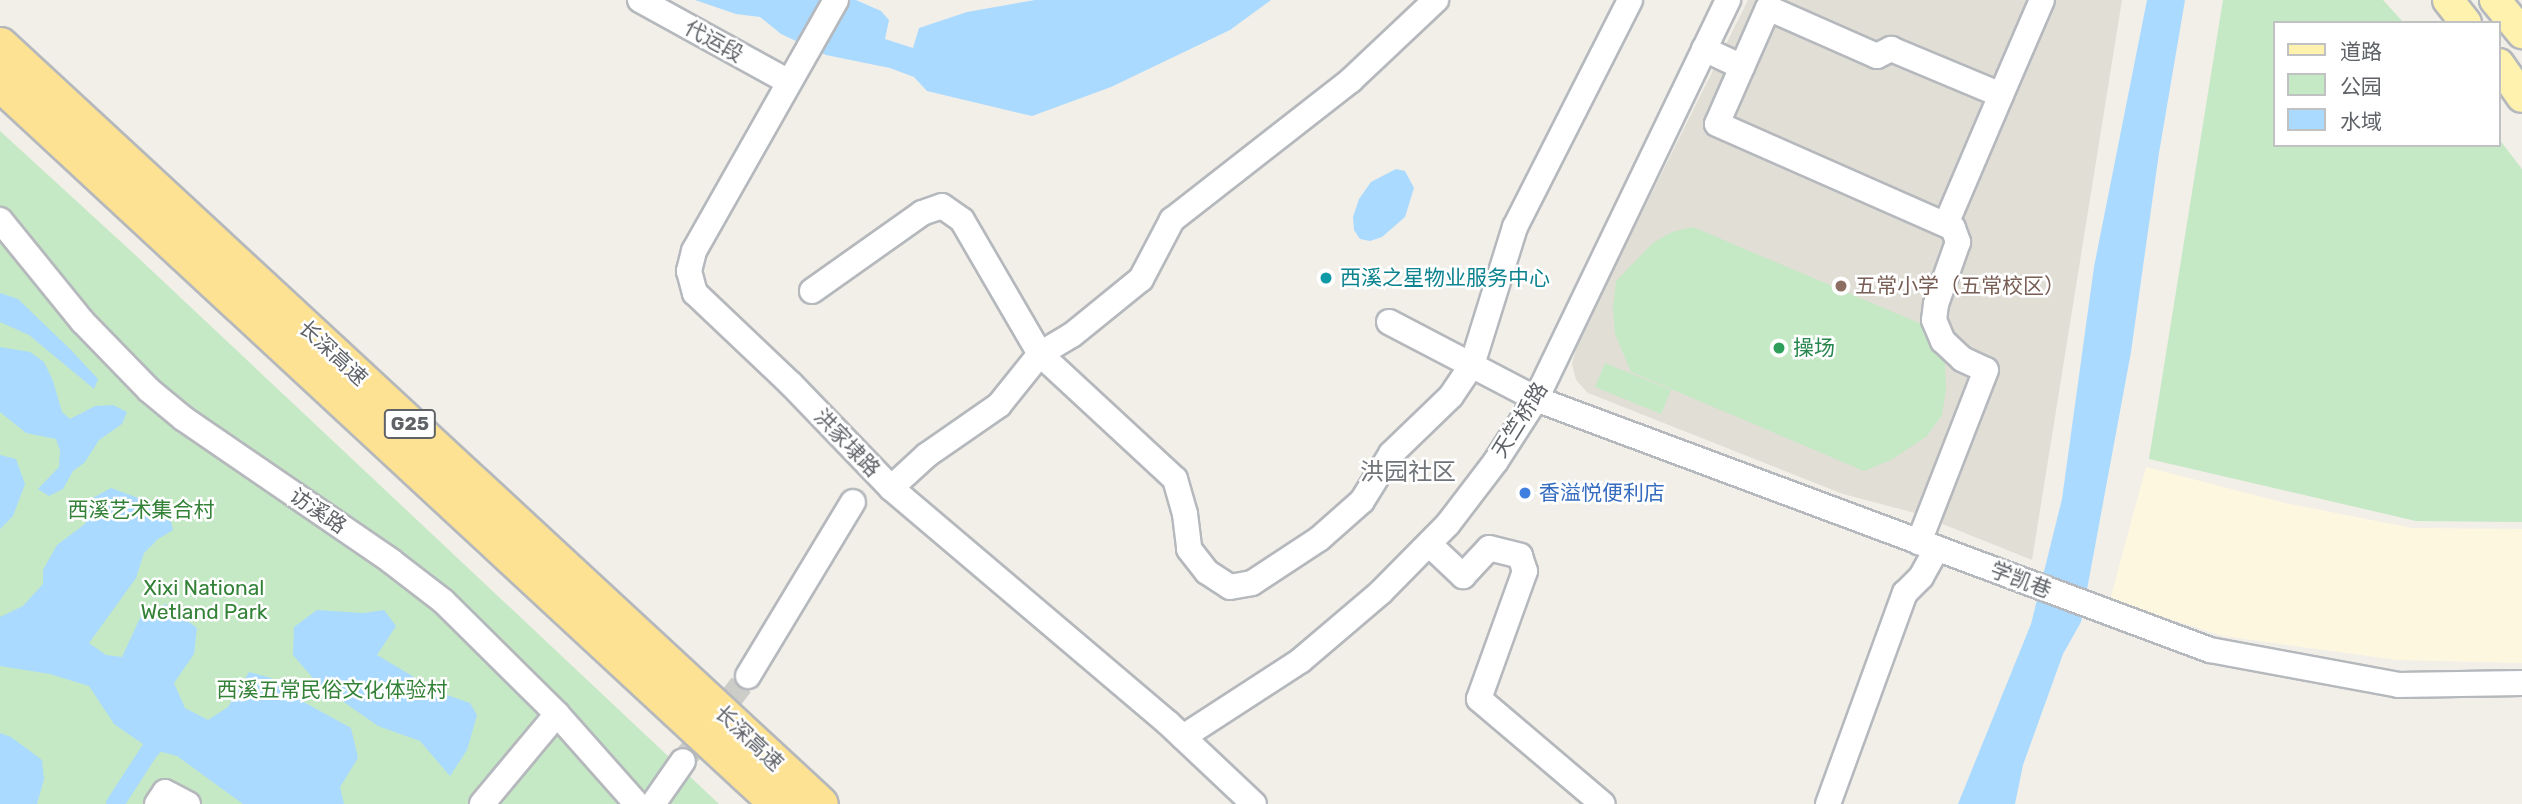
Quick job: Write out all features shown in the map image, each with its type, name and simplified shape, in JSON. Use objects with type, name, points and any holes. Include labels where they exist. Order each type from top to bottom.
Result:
[{"type":"highway","name":"长深高速","points":[[0,45],[820,804]]},
{"type":"highway","name":"长深高速","points":[[0,83],[778,804]]},
{"type":"main road","points":[[2448,0],[2464,21]]},
{"type":"main road","points":[[2495,0],[2522,33]]},
{"type":"main road","points":[[2501,67],[2522,97]]},
{"type":"street","name":"代运段","points":[[640,0],[794,73]]},
{"type":"street","name":"洪家埭路","points":[[836,0],[694,251],[689,271],[695,293],[791,384],[891,488],[1183,737],[1254,804]]},
{"type":"street","points":[[891,488],[927,455],[999,405],[1041,354],[1072,335],[1142,279],[1172,220],[1351,80],[1436,0]]},
{"type":"street","points":[[812,291],[922,213],[942,206],[962,220],[1041,354],[1175,479],[1185,514],[1189,549],[1207,572],[1230,587],[1252,583],[1319,539],[1362,501],[1391,454],[1451,396],[1472,365],[1515,227],[1630,0]]},
{"type":"street","name":"天竺桥路","points":[[1183,737],[1300,661],[1381,592],[1448,524],[1496,461],[1536,399],[1728,0]]},
{"type":"street","points":[[1945,224],[2042,0]]},
{"type":"street","points":[[1828,804],[1905,593],[1921,577],[1928,545],[1986,370],[1962,359],[1943,341],[1934,320],[1936,303],[1958,242],[1953,228],[1717,124],[1770,4],[1877,56],[1891,49],[2001,95]]},
{"type":"street","points":[[1704,50],[1742,67]]},
{"type":"street","name":"访溪路","points":[[0,220],[82,321],[149,390],[184,419],[391,561],[443,601],[557,713],[637,804]]},
{"type":"street","name":"学凯巷","points":[[1390,322],[1536,399],[2020,579],[2109,615],[2210,650],[2398,685],[2522,683]]},
{"type":"street","points":[[748,676],[853,502]]},
{"type":"street","points":[[1429,544],[1463,576],[1489,548],[1520,556],[1525,570],[1479,699],[1603,804]]},
{"type":"street","points":[[482,804],[557,713]]},
{"type":"street","points":[[653,804],[683,761]]},
{"type":"street","points":[[157,804],[165,792],[188,804]]},
{"type":"shaded area","name":"五常小学（五常校区）","points":[[1748,0],[2122,0],[2032,560],[1915,513],[1843,494],[1588,393],[1576,380],[1572,364],[1579,339]]},
{"type":"shaded area","points":[[2146,467],[2285,503],[2412,528],[2522,529],[2522,663],[2397,660],[2223,636],[2110,600]]},
{"type":"green space","points":[[2223,0],[2383,0],[2402,21],[2274,21],[2274,147],[2501,147],[2501,142],[2522,169],[2522,522],[2416,521],[2149,459]]},
{"type":"green space","name":"Xixi National Wetland Park","points":[[0,131],[132,252],[719,804],[0,804]]},
{"type":"green space","name":"操场","points":[[1693,227],[1926,326],[1945,363],[1946,390],[1942,415],[1927,436],[1891,460],[1864,471],[1631,372],[1615,334],[1613,308],[1616,281],[1653,243],[1672,232]]},
{"type":"green space","points":[[1605,363],[1671,390],[1661,414],[1595,387]]},
{"type":"water","points":[[695,0],[856,0],[881,11],[889,20],[885,39],[913,48],[919,28],[967,12],[1035,0],[1271,0],[1230,30],[1111,87],[1032,116],[927,91],[914,77],[890,68],[826,55],[781,34],[760,17],[736,14]]},
{"type":"water","points":[[2147,0],[2185,0],[2159,153],[2131,352],[2081,622],[2063,654],[2023,765],[2015,804],[1958,804],[2031,624],[2062,499],[2094,267]]},
{"type":"water","points":[[1396,169],[1405,171],[1414,188],[1405,217],[1382,237],[1370,241],[1360,239],[1354,230],[1353,217],[1359,199],[1371,182]]},
{"type":"water","points":[[0,293],[18,299],[71,350],[98,379],[94,389],[29,335],[0,322]]},
{"type":"water","points":[[0,347],[30,352],[44,362],[62,412],[70,419],[95,406],[113,405],[127,412],[122,424],[99,440],[85,462],[73,471],[63,489],[49,496],[38,489],[59,467],[60,451],[56,439],[26,433],[0,412]]},
{"type":"water","points":[[0,455],[16,459],[25,484],[13,516],[0,529]]},
{"type":"water","points":[[111,488],[168,509],[173,530],[158,539],[144,553],[136,578],[89,643],[106,655],[122,657],[140,618],[165,604],[197,628],[194,654],[174,683],[185,708],[208,720],[228,707],[249,672],[271,678],[291,695],[351,728],[358,758],[340,787],[344,804],[243,804],[177,756],[150,749],[114,724],[89,686],[50,674],[0,666],[0,617],[23,606],[43,584],[43,570],[57,545],[85,524],[91,499]]},
{"type":"water","points":[[317,610],[363,613],[384,610],[396,626],[377,655],[441,693],[470,703],[477,715],[467,750],[450,776],[420,741],[378,726],[318,684],[293,655],[294,627]]},
{"type":"water","points":[[0,733],[11,737],[42,760],[44,779],[37,804],[0,804]]},
{"type":"waterway","points":[[115,804],[150,750],[166,734]]},
{"type":"tunnel","points":[[683,761],[748,676]]},
{"type":"place","name":"西溪之星物业服务中心","points":[[1326,278]]},
{"type":"place","name":"五常小学（五常校区）","points":[[1841,286]]},
{"type":"place","name":"操场","points":[[1779,348]]},
{"type":"place","name":"香溢悦便利店","points":[[1525,493]]},
{"type":"district","name":"洪园社区","points":[[1408,473]]},
{"type":"park label","name":"西溪艺术集合村","points":[[141,510]]},
{"type":"park label","name":"西溪五常民俗文化体验村","points":[[332,690]]}]
